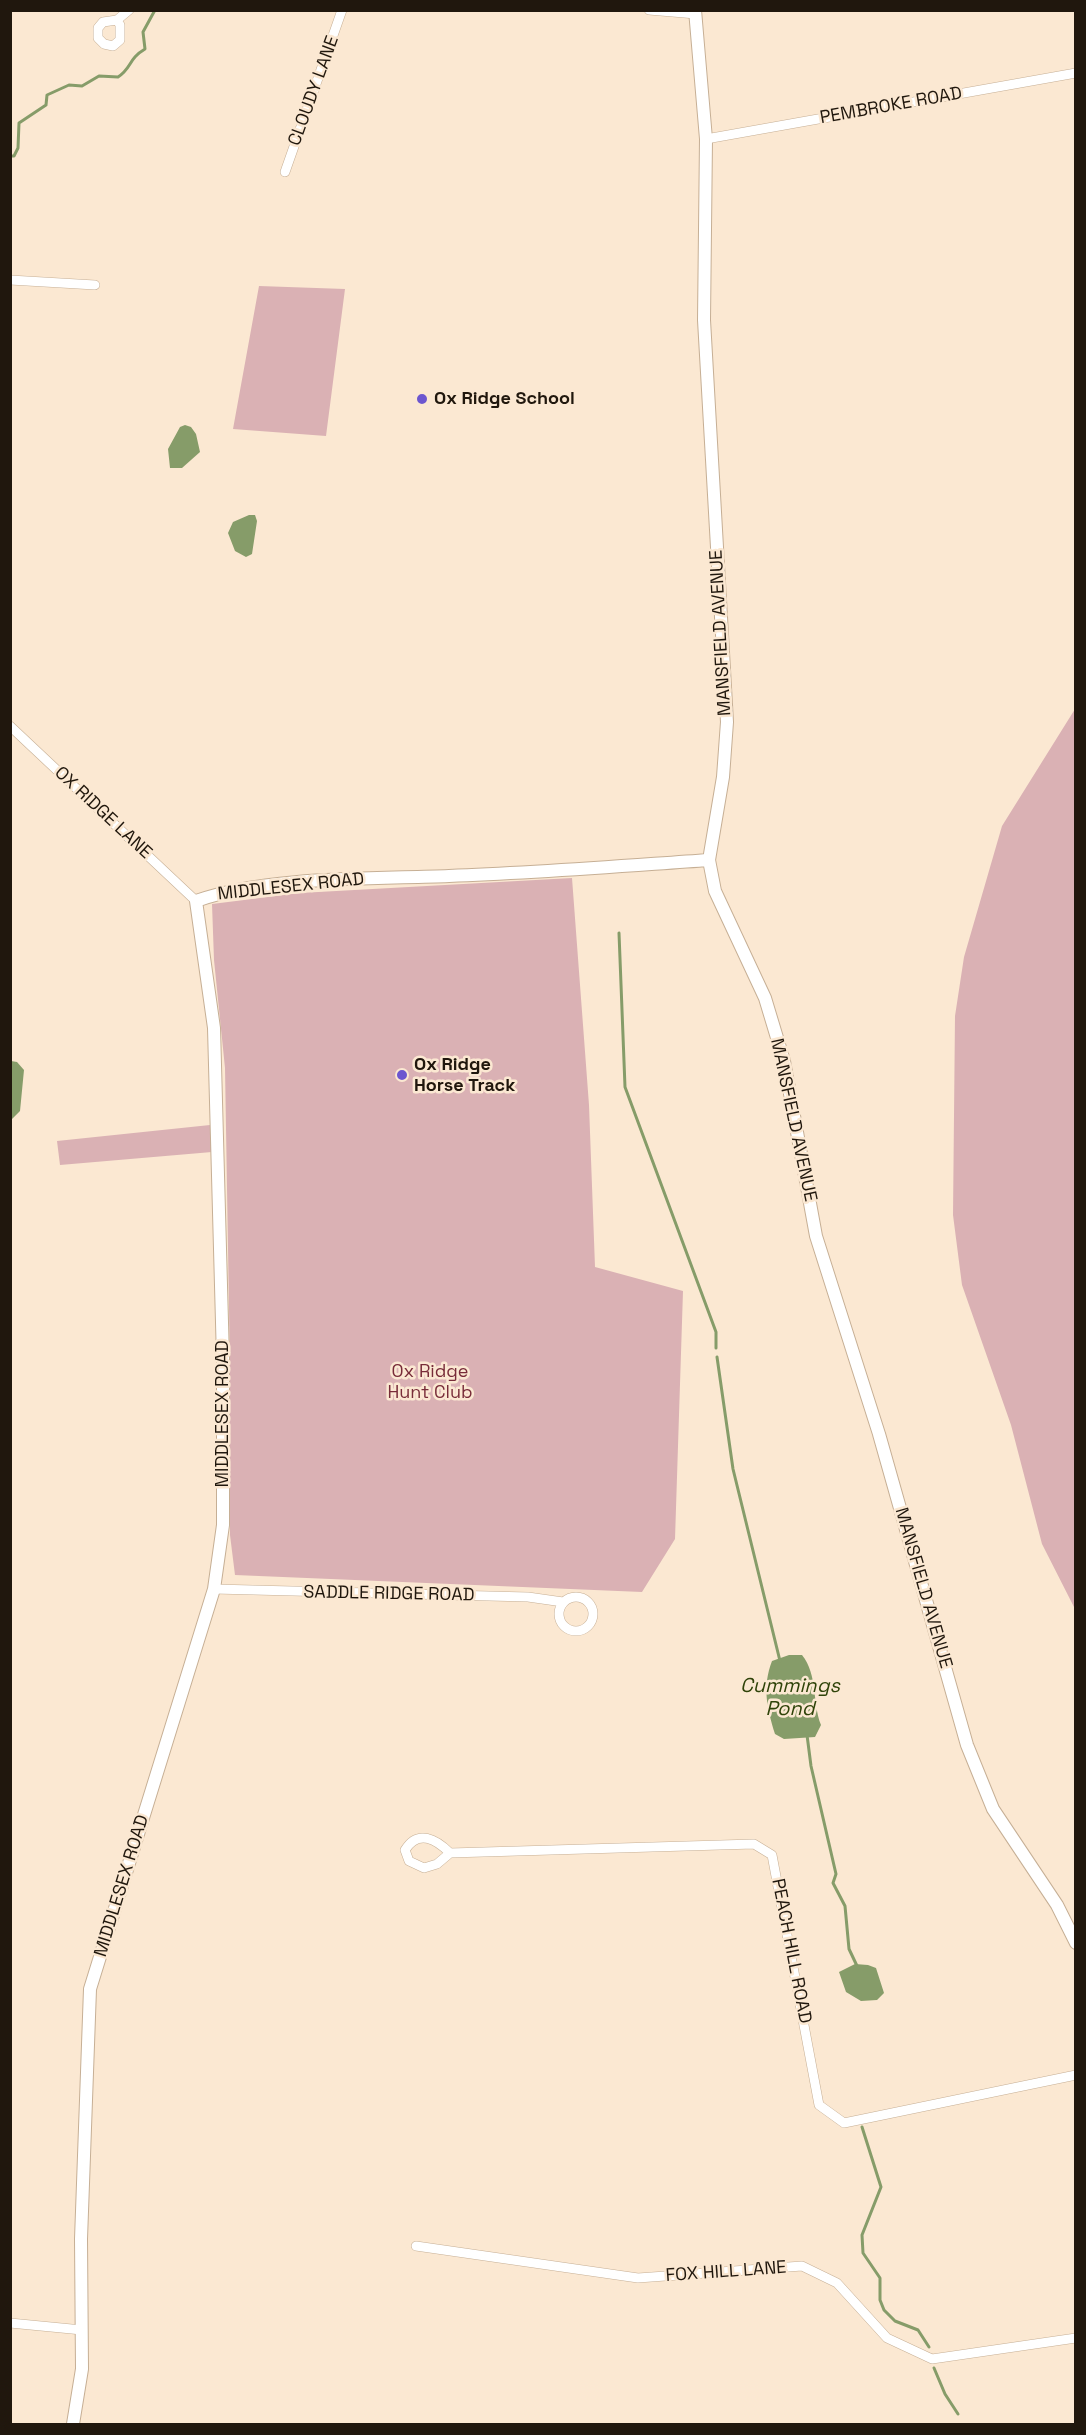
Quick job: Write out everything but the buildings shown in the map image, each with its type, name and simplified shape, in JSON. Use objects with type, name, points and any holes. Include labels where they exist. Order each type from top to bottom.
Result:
[{"type":"main road","name":"MANSFIELD AVENUE","points":[[695,12],[706,139],[704,320],[727,722],[723,777],[709,860],[715,891],[765,998],[784,1061],[816,1236],[879,1434],[967,1745],[993,1809],[1057,1905],[1076,1943]]},
{"type":"main road","name":"MIDDLESEX ROAD","points":[[73,2424],[82,2369],[81,2240],[90,1989],[214,1589],[223,1525],[223,1359],[214,1028],[196,901],[217,893],[288,884],[572,870],[709,860]]},
{"type":"street","points":[[117,20],[129,10]]},
{"type":"street","name":"CLOUDY LANE","points":[[285,172],[342,10]]},
{"type":"street","points":[[649,10],[695,12]]},
{"type":"street","name":"PEMBROKE ROAD","points":[[706,139],[1076,73]]},
{"type":"street","points":[[10,280],[95,285]]},
{"type":"street","name":"OX RIDGE LANE","points":[[10,726],[196,901]]},
{"type":"street","name":"SADDLE RIDGE ROAD","points":[[214,1589],[528,1597],[563,1602]]},
{"type":"street","name":"PEACH HILL ROAD","points":[[450,1853],[437,1864],[424,1868],[409,1861],[405,1850],[414,1839],[423,1836],[450,1853],[754,1844],[772,1855],[819,2105],[844,2123],[1076,2075]]},
{"type":"street","name":"FOX HILL LANE","points":[[416,2246],[639,2278],[801,2266],[837,2283],[886,2338],[932,2359],[1076,2337]]},
{"type":"street","points":[[10,2323],[82,2330]]},
{"type":"green space","points":[[259,286],[345,289],[326,436],[233,429]]},
{"type":"green space","points":[[1075,709],[1075,1609],[1042,1544],[1011,1425],[962,1285],[953,1215],[955,1016],[964,957],[1002,826]]},
{"type":"green space","name":"Ox Ridge Hunt Club","points":[[572,878],[589,1105],[595,1267],[683,1291],[675,1539],[642,1592],[235,1575],[230,1535],[225,1068],[214,960],[212,904],[300,893]]},
{"type":"green space","points":[[210,1125],[212,1152],[60,1165],[57,1141]]},
{"type":"water","points":[[185,425],[191,427],[196,434],[200,452],[182,468],[170,468],[168,449],[180,427]]},
{"type":"water","points":[[249,515],[255,515],[257,521],[252,554],[246,557],[235,551],[228,533],[233,522]]},
{"type":"water","points":[[11,1061],[17,1062],[24,1070],[20,1111],[11,1120]]},
{"type":"water","name":"Cummings Pond","points":[[789,1655],[802,1655],[813,1680],[821,1725],[815,1737],[784,1739],[775,1734],[768,1706],[767,1680],[772,1661]]},
{"type":"water","points":[[855,1964],[876,1968],[884,1993],[877,2000],[861,2001],[846,1992],[839,1972]]},
{"type":"waterway","points":[[10,156],[14,156],[18,148],[19,123],[46,105],[47,95],[69,85],[82,86],[99,76],[118,77],[126,70],[136,56],[145,49],[143,32],[155,10]]},
{"type":"waterway","points":[[619,933],[625,1087],[716,1332],[716,1348]]},
{"type":"waterway","points":[[717,1357],[733,1469],[780,1661]]},
{"type":"waterway","points":[[807,1735],[811,1766],[836,1874],[833,1883],[845,1906],[849,1949],[858,1968]]},
{"type":"waterway","points":[[862,2127],[881,2187],[862,2235],[863,2253],[880,2278],[880,2300],[884,2310],[895,2321],[918,2330],[929,2347]]},
{"type":"waterway","points":[[934,2368],[945,2394],[958,2414]]},
{"type":"place","name":"Ox Ridge School","points":[[422,399]]},
{"type":"place","name":"Ox Ridge Horse Track","points":[[402,1075]]}]
